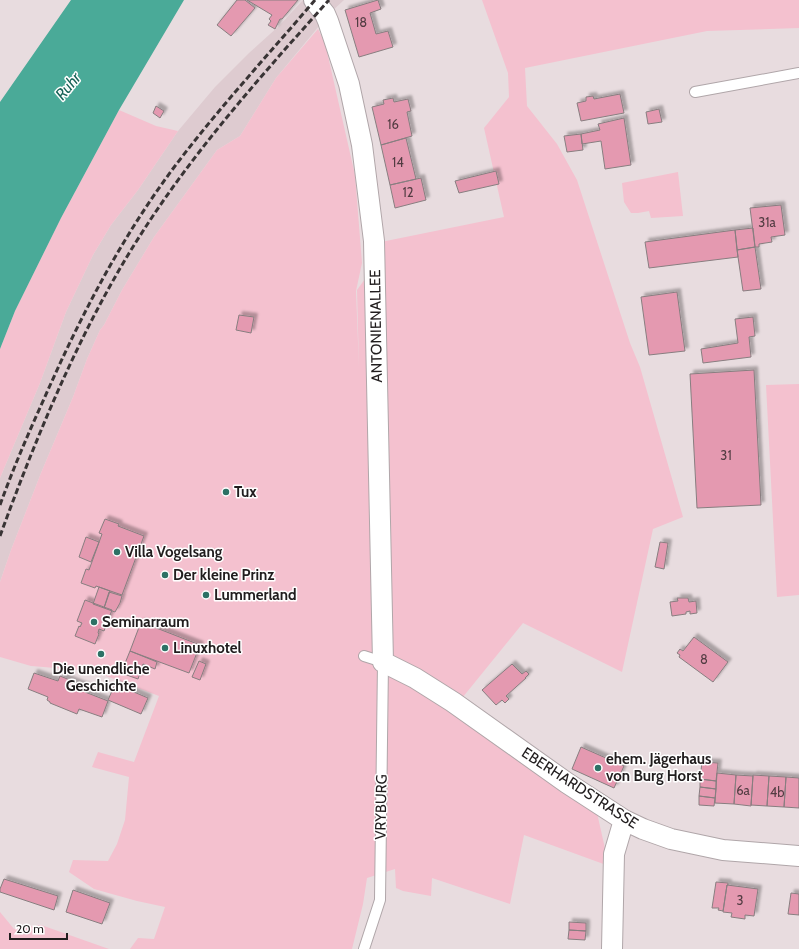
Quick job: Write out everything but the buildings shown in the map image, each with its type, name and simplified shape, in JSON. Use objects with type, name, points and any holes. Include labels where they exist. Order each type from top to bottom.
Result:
[{"type":"street","name":"ANTONIENALLEE","points":[[314,0],[328,20],[349,84],[362,145],[374,241],[383,662]]},
{"type":"street","name":"EBERHARDSTRASSE","points":[[383,662],[415,678],[453,702],[567,783],[624,820],[643,829],[671,839],[723,850],[799,856]]},
{"type":"street","points":[[612,949],[614,854],[624,820]]},
{"type":"lane","points":[[695,92],[799,73]]},
{"type":"lane","points":[[364,656],[383,662]]},
{"type":"lane","name":"VRYBURG","points":[[364,949],[380,900],[383,662]]},
{"type":"shaded area","points":[[303,0],[344,0],[329,14],[276,78],[240,136],[217,150],[154,237],[122,290],[100,330],[87,359],[73,397],[41,473],[0,582],[0,478],[40,383],[66,312],[93,255],[111,225],[138,190],[178,131],[215,87],[280,25]]},
{"type":"shaded area","points":[[482,0],[799,0],[799,28],[707,31],[525,68],[527,106],[557,144],[577,180],[630,343],[640,367],[683,517],[653,529],[622,672],[523,623],[454,708],[597,813],[609,866],[524,835],[510,904],[432,878],[431,896],[403,891],[396,888],[395,869],[367,878],[363,904],[352,949],[130,949],[138,938],[154,939],[165,907],[94,889],[69,872],[73,860],[108,861],[117,844],[125,820],[129,777],[92,767],[98,752],[134,762],[159,696],[93,671],[31,666],[0,657],[0,582],[11,550],[87,359],[100,330],[122,290],[154,237],[217,150],[240,136],[276,78],[318,29],[325,43],[355,175],[362,263],[356,291],[359,368],[357,290],[375,265],[381,242],[504,217],[484,128],[509,97],[508,73]]},
{"type":"shaded area","points":[[119,110],[156,126],[178,131],[138,190],[111,225],[93,255],[66,312],[40,383],[0,478],[0,349],[15,311],[61,218]]},
{"type":"shaded area","points":[[678,172],[683,216],[651,218],[649,211],[631,213],[624,202],[622,183]]},
{"type":"shaded area","points":[[799,384],[799,595],[777,597],[766,385]]},
{"type":"shaded area","points":[[0,912],[14,929],[41,925],[109,949],[0,949]]},
{"type":"water","name":"Ruhr","points":[[71,0],[184,0],[119,110],[61,218],[15,311],[0,349],[0,102]]},
{"type":"railway","points":[[0,505],[26,438],[72,338],[119,250],[137,221],[155,193],[192,144],[226,102],[315,0]]},
{"type":"railway","points":[[0,536],[60,385],[96,312],[136,242],[157,209],[203,147],[252,87],[329,0]]},
{"type":"place","name":"Tux","points":[[226,492]]},
{"type":"place","name":"Villa Vogelsang","points":[[117,552]]},
{"type":"place","name":"Der kleine Prinz","points":[[165,575]]},
{"type":"place","name":"Lummerland","points":[[206,595]]},
{"type":"place","name":"Seminarraum","points":[[94,622]]},
{"type":"place","name":"Linuxhotel","points":[[165,648]]},
{"type":"place","name":"Die unendliche Geschichte","points":[[101,654]]},
{"type":"place","name":"ehem. Jägerhaus von Burg Horst","points":[[598,768]]}]
